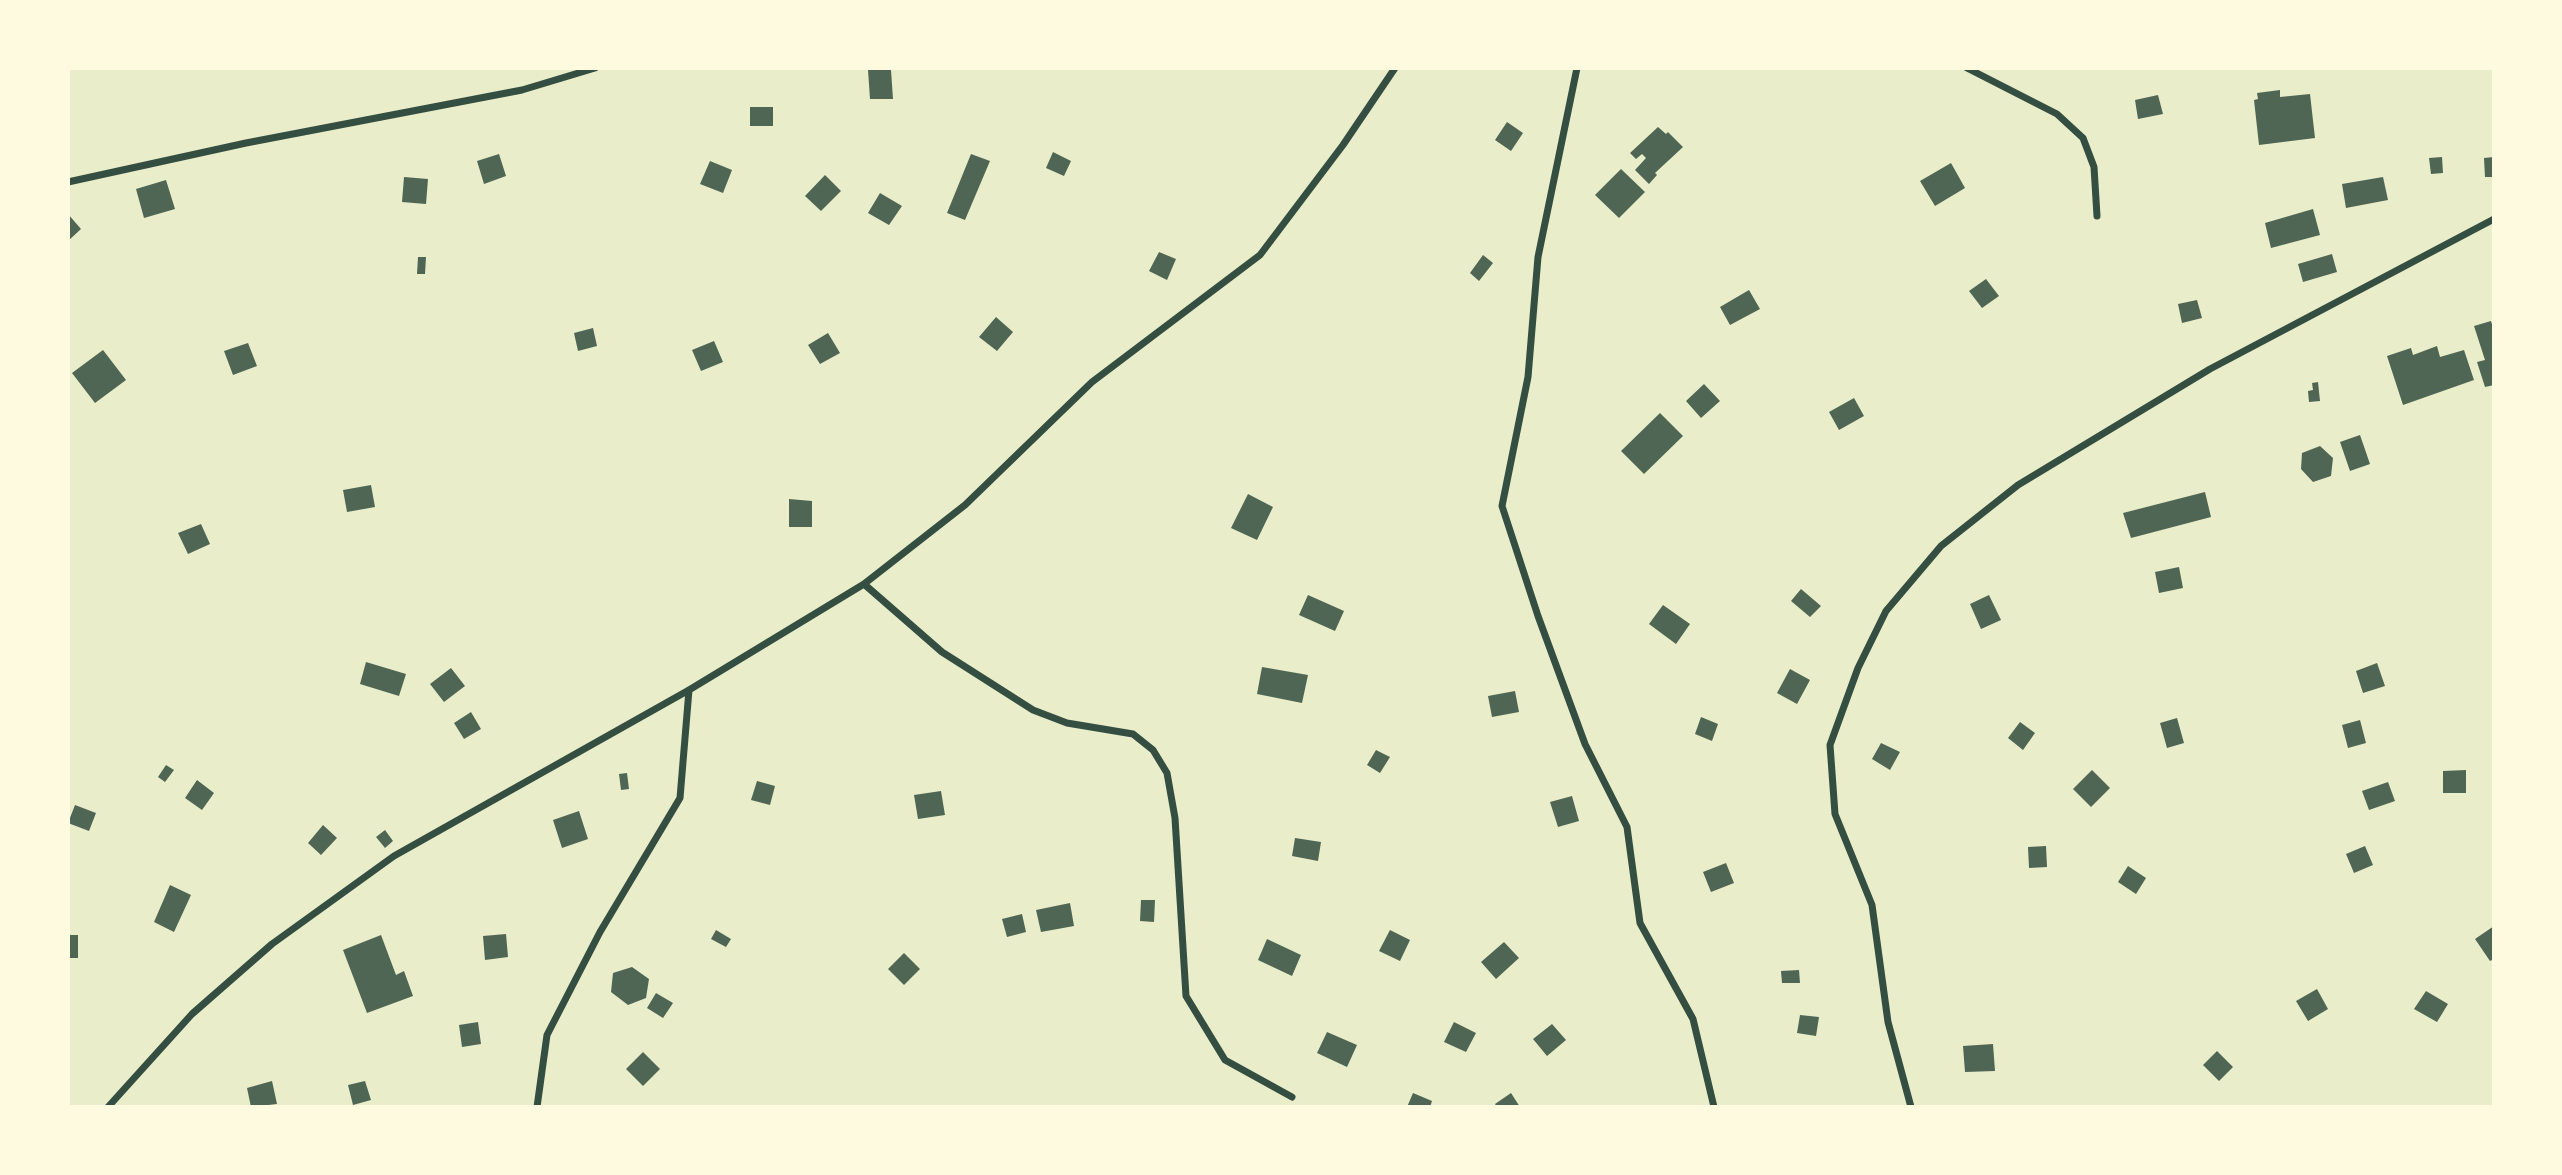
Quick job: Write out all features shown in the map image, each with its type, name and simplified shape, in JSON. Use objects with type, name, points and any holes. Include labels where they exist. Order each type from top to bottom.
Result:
[{"type":"street","points":[[68,182],[246,143],[522,90],[595,68]]},
{"type":"street","points":[[108,1107],[192,1014],[272,944],[394,856],[690,690],[864,584],[965,505],[1092,382],[1260,255],[1343,145],[1395,68]]},
{"type":"street","points":[[1577,68],[1538,257],[1528,377],[1502,506],[1538,616],[1585,744],[1627,827],[1640,923],[1693,1019],[1714,1107]]},
{"type":"street","points":[[1967,68],[2057,114],[2083,138],[2094,167],[2097,216]]},
{"type":"street","points":[[1911,1107],[1888,1022],[1872,905],[1835,814],[1830,746],[1858,667],[1886,611],[1941,546],[2018,485],[2210,369],[2494,219]]},
{"type":"street","points":[[864,584],[942,652],[1033,710],[1067,723],[1133,734],[1153,750],[1167,773],[1175,818],[1186,996],[1225,1060],[1292,1097]]},
{"type":"street","points":[[537,1107],[547,1035],[600,932],[680,798],[690,690]]},
{"type":"building","points":[[868,70],[891,70],[893,99],[870,99]]},
{"type":"building","points":[[2280,90],[2280,97],[2310,94],[2315,138],[2259,145],[2254,100],[2258,99],[2257,93]]},
{"type":"building","points":[[2158,95],[2163,114],[2138,119],[2135,100]]},
{"type":"building","points":[[750,107],[773,107],[773,126],[750,126]]},
{"type":"building","points":[[1507,122],[1523,133],[1511,151],[1495,140]]},
{"type":"building","points":[[1658,127],[1666,134],[1668,132],[1683,147],[1655,173],[1657,175],[1649,184],[1635,170],[1646,158],[1642,154],[1636,159],[1630,153]]},
{"type":"building","points":[[1053,152],[1071,161],[1064,176],[1046,168]]},
{"type":"building","points":[[499,154],[506,176],[484,184],[477,161]]},
{"type":"building","points":[[971,154],[990,161],[965,220],[947,213]]},
{"type":"building","points":[[2442,157],[2443,173],[2431,174],[2429,158]]},
{"type":"building","points":[[2494,157],[2494,177],[2485,177],[2484,158]]},
{"type":"building","points":[[710,161],[732,170],[723,193],[700,184]]},
{"type":"building","points":[[1951,163],[1965,188],[1935,206],[1920,181]]},
{"type":"building","points":[[1621,169],[1645,192],[1619,218],[1595,195]]},
{"type":"building","points":[[825,175],[841,191],[821,211],[805,196]]},
{"type":"building","points":[[404,177],[428,179],[426,204],[402,202]]},
{"type":"building","points":[[2383,177],[2388,200],[2346,208],[2342,184]]},
{"type":"building","points":[[166,180],[175,209],[144,218],[136,189]]},
{"type":"building","points":[[880,193],[902,206],[889,225],[868,213]]},
{"type":"building","points":[[2313,209],[2320,235],[2271,248],[2265,223]]},
{"type":"building","points":[[68,214],[81,229],[68,241]]},
{"type":"building","points":[[1159,252],[1176,259],[1167,280],[1149,271]]},
{"type":"building","points":[[2332,254],[2337,272],[2303,282],[2298,264]]},
{"type":"building","points":[[1483,255],[1493,263],[1479,281],[1470,273]]},
{"type":"building","points":[[418,257],[426,257],[425,274],[417,274]]},
{"type":"building","points":[[1986,279],[1999,296],[1982,308],[1969,291]]},
{"type":"building","points":[[1749,290],[1760,309],[1730,325],[1720,307]]},
{"type":"building","points":[[2197,300],[2202,318],[2182,323],[2178,304]]},
{"type":"building","points":[[996,317],[1013,332],[997,351],[979,337]]},
{"type":"building","points":[[2491,321],[2494,331],[2494,385],[2485,387],[2477,362],[2485,360],[2474,326]]},
{"type":"building","points":[[593,328],[597,346],[578,351],[574,333]]},
{"type":"building","points":[[828,333],[840,353],[820,364],[808,345]]},
{"type":"building","points":[[714,341],[723,362],[701,371],[692,350]]},
{"type":"building","points":[[248,343],[257,366],[233,375],[224,351]]},
{"type":"building","points":[[2437,346],[2440,357],[2464,350],[2474,380],[2403,405],[2387,356],[2411,348],[2413,355]]},
{"type":"building","points":[[103,350],[126,380],[95,403],[72,373]]},
{"type":"building","points":[[2318,382],[2320,401],[2309,402],[2308,391],[2313,390],[2312,383]]},
{"type":"building","points":[[1704,384],[1720,401],[1701,418],[1686,401]]},
{"type":"building","points":[[1854,398],[1864,416],[1839,430],[1829,412]]},
{"type":"building","points":[[1660,413],[1683,436],[1644,474],[1621,451]]},
{"type":"building","points":[[2360,435],[2370,464],[2350,471],[2340,442]]},
{"type":"building","points":[[2320,446],[2333,458],[2331,476],[2313,482],[2301,469],[2302,453]]},
{"type":"building","points":[[371,485],[375,507],[347,512],[343,490]]},
{"type":"building","points":[[2205,492],[2211,517],[2131,538],[2123,513]]},
{"type":"building","points":[[1248,494],[1273,507],[1257,540],[1231,528]]},
{"type":"building","points":[[789,499],[812,501],[812,527],[789,527]]},
{"type":"building","points":[[201,524],[210,544],[188,554],[178,533]]},
{"type":"building","points":[[2179,567],[2183,588],[2159,593],[2155,572]]},
{"type":"building","points":[[1801,589],[1821,606],[1810,617],[1791,601]]},
{"type":"building","points":[[1308,595],[1344,611],[1335,631],[1299,615]]},
{"type":"building","points":[[1989,595],[2001,620],[1981,629],[1970,604]]},
{"type":"building","points":[[1663,605],[1690,624],[1676,644],[1649,624]]},
{"type":"building","points":[[366,662],[406,674],[399,696],[360,684]]},
{"type":"building","points":[[2377,663],[2385,686],[2363,693],[2356,671]]},
{"type":"building","points":[[1262,667],[1308,675],[1302,703],[1257,694]]},
{"type":"building","points":[[451,668],[465,686],[444,702],[430,684]]},
{"type":"building","points":[[1790,669],[1810,680],[1797,704],[1777,693]]},
{"type":"building","points":[[1515,691],[1519,712],[1492,717],[1488,696]]},
{"type":"building","points":[[471,712],[481,729],[464,739],[454,723]]},
{"type":"building","points":[[1701,717],[1718,724],[1712,741],[1695,734]]},
{"type":"building","points":[[2177,718],[2184,743],[2167,748],[2160,723]]},
{"type":"building","points":[[2360,720],[2366,743],[2348,748],[2342,725]]},
{"type":"building","points":[[2020,722],[2035,733],[2023,750],[2008,738]]},
{"type":"building","points":[[1881,743],[1900,752],[1890,770],[1872,759]]},
{"type":"building","points":[[1376,750],[1390,757],[1380,773],[1367,765]]},
{"type":"building","points":[[166,765],[174,770],[165,782],[158,777]]},
{"type":"building","points":[[2092,770],[2110,788],[2091,807],[2073,789]]},
{"type":"building","points":[[2466,770],[2466,793],[2443,793],[2443,771]]},
{"type":"building","points":[[627,773],[629,789],[621,790],[619,774]]},
{"type":"building","points":[[197,780],[214,793],[202,810],[185,798]]},
{"type":"building","points":[[757,781],[775,786],[770,805],[751,800]]},
{"type":"building","points":[[2388,782],[2395,801],[2369,810],[2362,791]]},
{"type":"building","points":[[941,791],[945,815],[918,819],[914,795]]},
{"type":"building","points":[[1572,796],[1579,821],[1558,827],[1550,802]]},
{"type":"building","points":[[75,805],[96,813],[89,831],[68,823]]},
{"type":"building","points":[[579,811],[588,839],[562,848],[553,820]]},
{"type":"building","points":[[323,825],[337,838],[321,855],[308,843]]},
{"type":"building","points":[[385,830],[393,841],[385,848],[376,837]]},
{"type":"building","points":[[1295,838],[1321,842],[1318,861],[1292,856]]},
{"type":"building","points":[[2046,846],[2047,867],[2029,868],[2028,847]]},
{"type":"building","points":[[2365,846],[2373,865],[2354,873],[2346,854]]},
{"type":"building","points":[[1726,863],[1734,883],[1711,892],[1703,872]]},
{"type":"building","points":[[2128,866],[2146,878],[2136,894],[2118,882]]},
{"type":"building","points":[[170,885],[191,895],[174,932],[154,922]]},
{"type":"building","points":[[1141,900],[1155,900],[1154,922],[1140,921]]},
{"type":"building","points":[[1070,903],[1074,926],[1041,932],[1036,910]]},
{"type":"building","points":[[1022,914],[1026,932],[1007,937],[1002,919]]},
{"type":"building","points":[[2494,926],[2494,959],[2490,961],[2475,939]]},
{"type":"building","points":[[716,930],[731,939],[726,947],[711,939]]},
{"type":"building","points":[[1390,930],[1410,940],[1400,961],[1379,951]]},
{"type":"building","points":[[506,934],[508,957],[485,960],[483,936]]},
{"type":"building","points":[[68,935],[78,935],[78,958],[68,958]]},
{"type":"building","points":[[381,935],[396,975],[404,971],[413,996],[367,1013],[343,950]]},
{"type":"building","points":[[1267,939],[1301,955],[1292,976],[1258,960]]},
{"type":"building","points":[[1504,942],[1519,958],[1496,979],[1481,962]]},
{"type":"building","points":[[904,953],[920,969],[904,985],[888,969]]},
{"type":"building","points":[[632,967],[649,979],[646,998],[628,1005],[611,992],[613,973]]},
{"type":"building","points":[[1799,970],[1800,983],[1782,983],[1781,971]]},
{"type":"building","points":[[2317,989],[2328,1009],[2308,1021],[2296,1001]]},
{"type":"building","points":[[2426,991],[2448,1004],[2437,1022],[2414,1009]]},
{"type":"building","points":[[656,993],[673,1003],[663,1018],[647,1008]]},
{"type":"building","points":[[1800,1015],[1819,1017],[1816,1036],[1797,1033]]},
{"type":"building","points":[[478,1022],[481,1044],[462,1047],[459,1025]]},
{"type":"building","points":[[1454,1022],[1476,1033],[1466,1052],[1444,1042]]},
{"type":"building","points":[[1552,1024],[1566,1040],[1547,1056],[1533,1039]]},
{"type":"building","points":[[1327,1032],[1357,1045],[1347,1067],[1317,1053]]},
{"type":"building","points":[[1993,1044],[1995,1071],[1965,1072],[1963,1046]]},
{"type":"building","points":[[2217,1051],[2233,1067],[2219,1081],[2203,1065]]},
{"type":"building","points":[[643,1052],[660,1069],[643,1086],[626,1069]]},
{"type":"building","points":[[272,1081],[277,1104],[251,1107],[247,1088]]},
{"type":"building","points":[[365,1081],[371,1100],[353,1105],[348,1085]]},
{"type":"building","points":[[1413,1093],[1432,1101],[1430,1107],[1407,1107]]},
{"type":"building","points":[[1511,1093],[1520,1107],[1497,1107],[1495,1104]]}]
